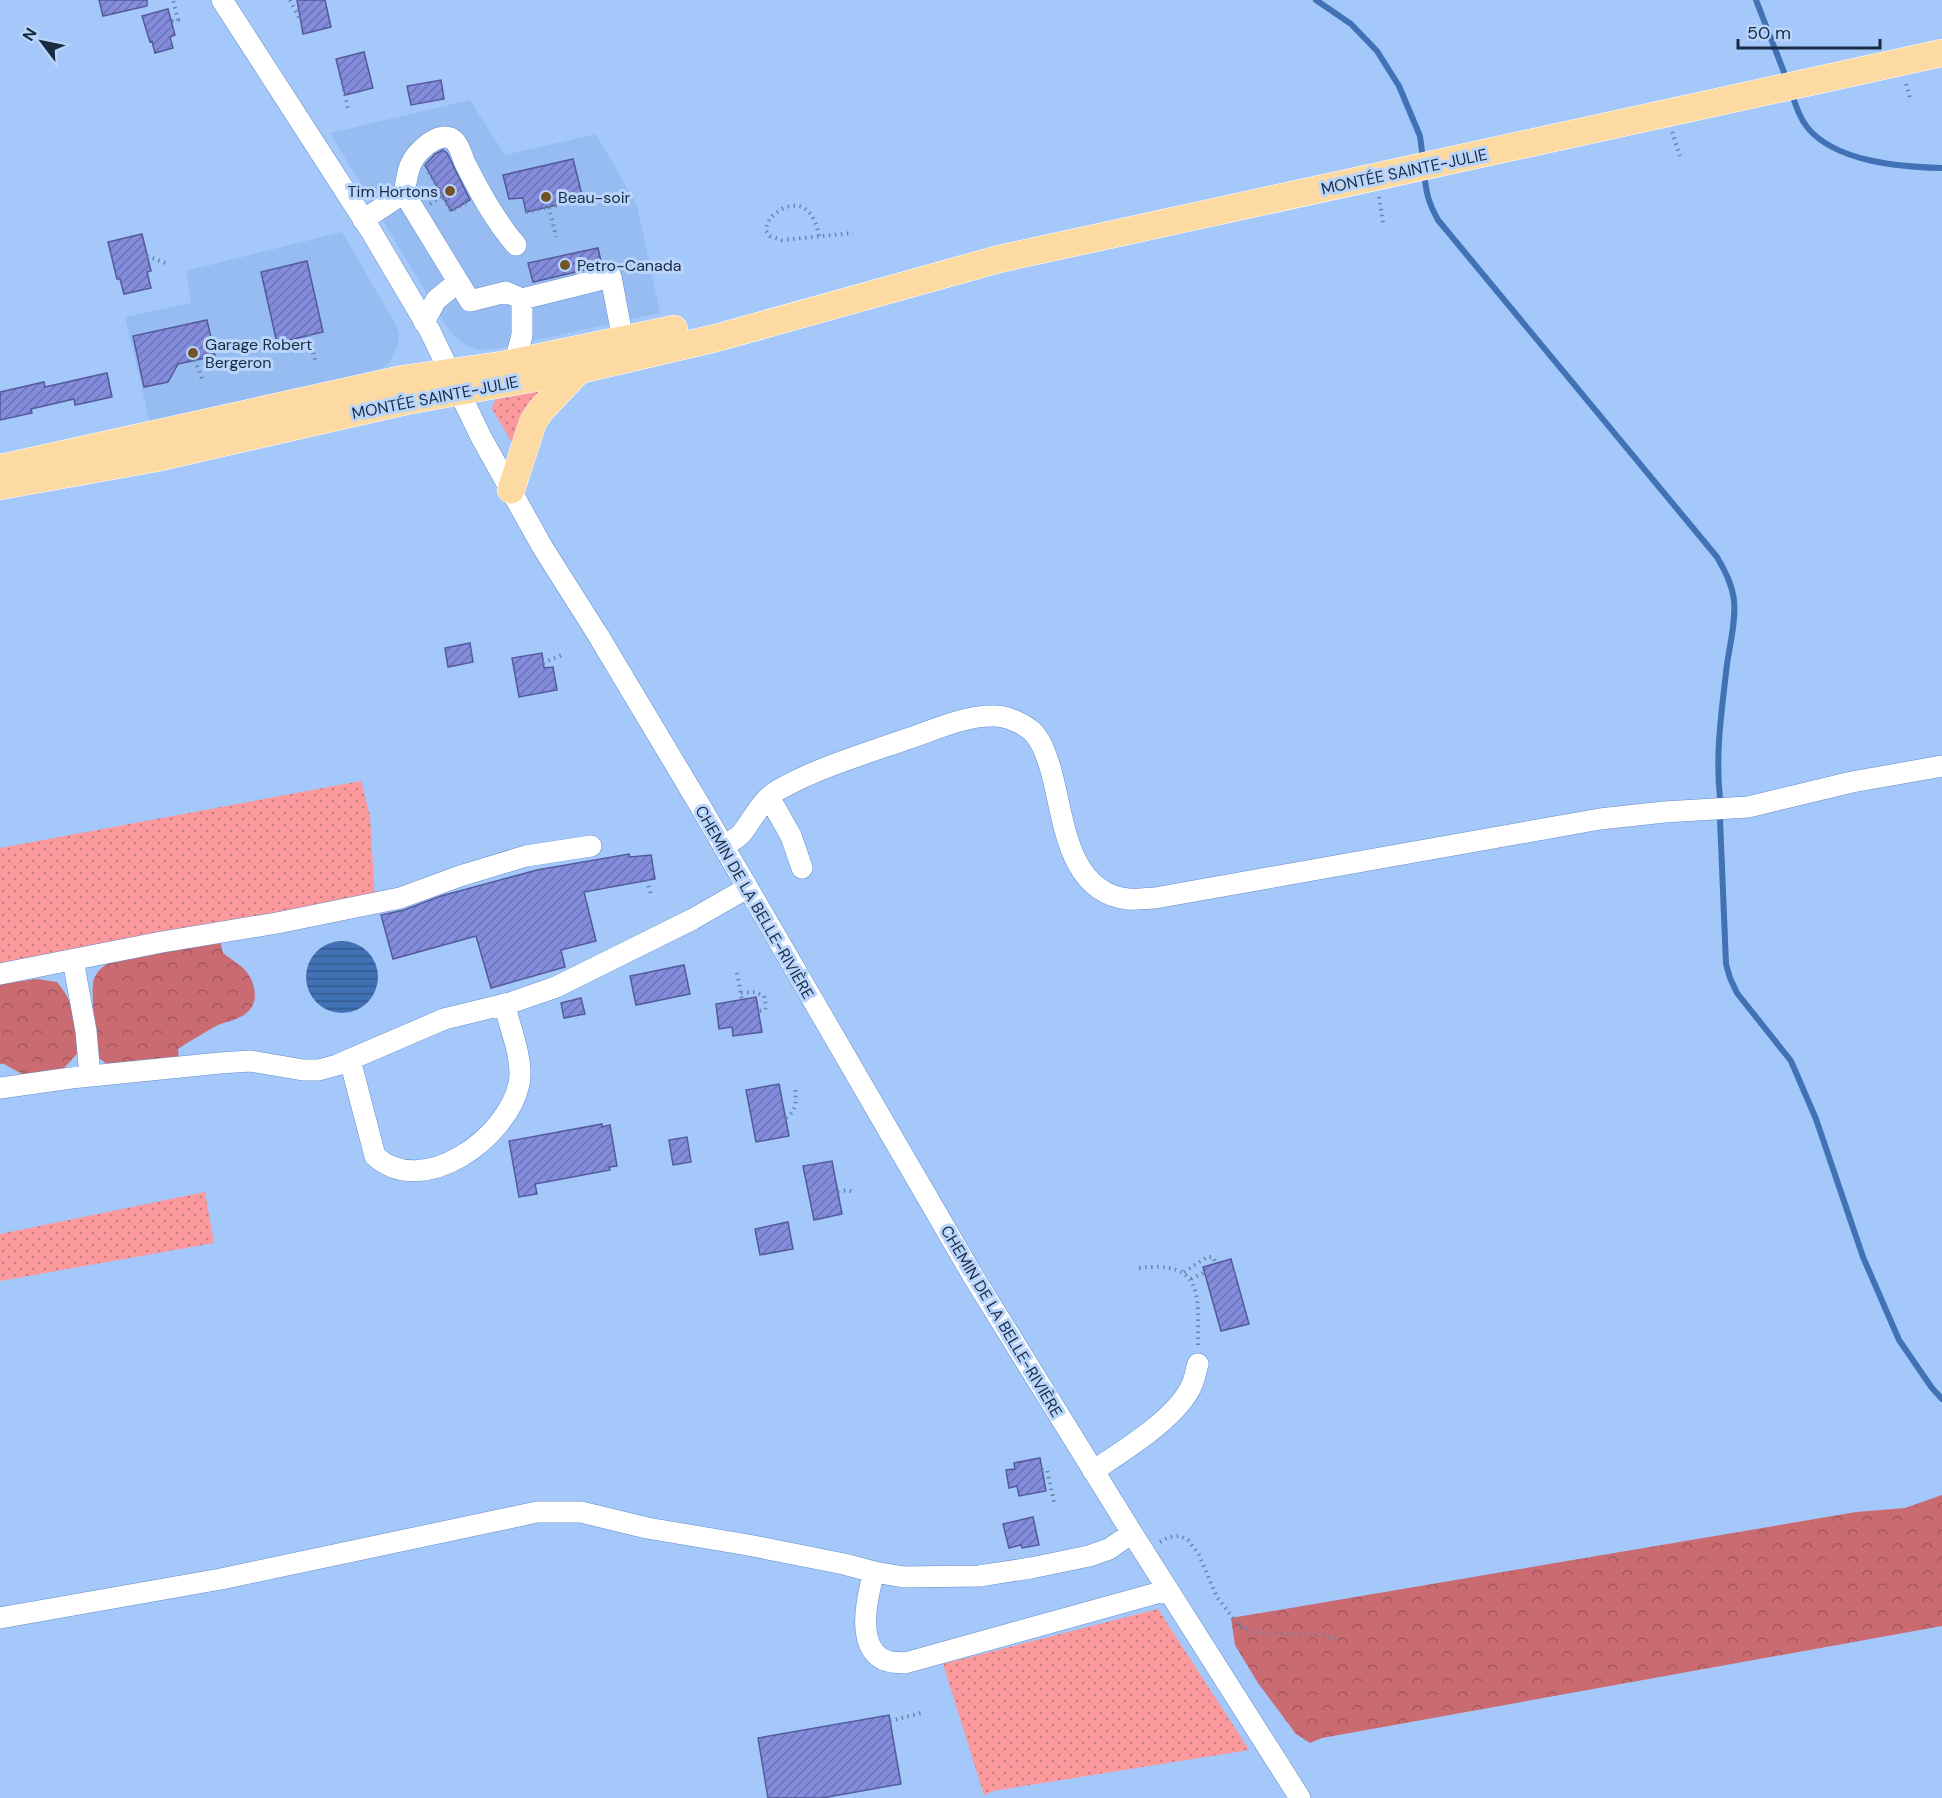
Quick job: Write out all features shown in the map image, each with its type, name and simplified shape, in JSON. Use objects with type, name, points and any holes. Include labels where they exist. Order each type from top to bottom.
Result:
[{"type":"main road","name":"MONTÉE SAINTE-JULIE","points":[[0,468],[403,379],[454,382],[579,370],[716,338],[999,259],[1772,92],[1942,53]]},
{"type":"main road","name":"MONTÉE SAINTE-JULIE","points":[[0,486],[156,458],[406,401],[515,362],[712,320],[867,296]]},
{"type":"main road","points":[[511,490],[527,439],[537,416],[579,370]]},
{"type":"street","name":"CHEMIN DE LA BELLE-RIVIÈRE","points":[[222,0],[363,220],[424,322],[543,548],[598,635],[723,846],[973,1276],[1093,1471],[1300,1798]]},
{"type":"street","points":[[516,245],[504,231],[456,143],[451,138],[441,137],[416,154],[410,166],[404,193],[470,301],[506,292],[522,299],[611,277],[623,340]]},
{"type":"street","points":[[363,220],[404,193]]},
{"type":"street","points":[[424,322],[436,300],[458,282]]},
{"type":"street","points":[[515,362],[522,335],[522,299]]},
{"type":"street","points":[[723,846],[742,833],[759,806],[777,790],[823,769],[954,723],[995,716],[1008,718],[1032,731],[1043,747],[1066,836],[1083,872],[1091,882],[1105,891],[1129,899],[1155,898],[1600,819],[1664,812],[1748,807],[1852,782],[1942,766]]},
{"type":"street","points":[[770,797],[791,836],[802,868]]},
{"type":"street","points":[[0,974],[400,898],[460,876],[526,856],[591,846]]},
{"type":"street","points":[[0,1088],[90,1076],[250,1061],[303,1070],[319,1070],[350,1060],[419,1028],[447,1018],[504,1004],[556,987],[693,919],[747,888]]},
{"type":"street","points":[[73,960],[86,1031],[90,1076]]},
{"type":"street","points":[[350,1060],[375,1156],[384,1165],[398,1169],[429,1170],[441,1166],[472,1149],[484,1139],[514,1099],[520,1075],[519,1060],[504,1004]]},
{"type":"street","points":[[1093,1471],[1125,1449],[1177,1407],[1193,1382],[1198,1364]]},
{"type":"street","points":[[0,1618],[221,1579],[537,1512],[581,1512],[647,1528],[748,1545],[904,1577],[979,1576],[1089,1557],[1108,1549],[1138,1542]]},
{"type":"street","points":[[874,1572],[865,1619],[867,1638],[871,1648],[878,1656],[889,1662],[905,1663],[1168,1590]]},
{"type":"path","points":[[172,21],[178,20],[173,0]]},
{"type":"path","points":[[290,0],[299,18]]},
{"type":"path","points":[[341,77],[348,109]]},
{"type":"path","points":[[426,167],[451,211]]},
{"type":"path","points":[[526,212],[577,201]]},
{"type":"path","points":[[819,236],[814,217],[808,210],[798,205],[789,206],[776,213],[767,222],[766,231],[770,236],[782,240],[819,236],[853,232]]},
{"type":"path","points":[[549,207],[556,237]]},
{"type":"path","points":[[147,256],[168,264]]},
{"type":"path","points":[[309,335],[315,360]]},
{"type":"path","points":[[195,360],[202,379]]},
{"type":"path","points":[[543,663],[564,654]]},
{"type":"path","points":[[646,880],[651,895]]},
{"type":"path","points":[[737,973],[742,1000]]},
{"type":"path","points":[[741,993],[754,992],[764,996],[765,1010],[758,1011]]},
{"type":"path","points":[[786,1118],[792,1114],[796,1106],[795,1086]]},
{"type":"path","points":[[838,1192],[848,1190],[855,1193]]},
{"type":"path","points":[[1184,1272],[1207,1257],[1213,1257],[1216,1263]]},
{"type":"path","points":[[1139,1268],[1162,1266],[1184,1272],[1191,1279],[1197,1302],[1198,1364]]},
{"type":"path","points":[[1191,1279],[1205,1272]]},
{"type":"path","points":[[1042,1470],[1047,1470],[1054,1502]]},
{"type":"path","points":[[1138,1542],[1180,1536],[1188,1540],[1199,1555],[1217,1597],[1239,1626],[1256,1633],[1323,1635],[1340,1640]]},
{"type":"path","points":[[890,1721],[925,1712]]},
{"type":"shaded area","points":[[470,100],[505,155],[596,134],[637,205],[660,313],[500,348],[479,350],[466,345],[454,336],[330,133]]},
{"type":"shaded area","points":[[342,232],[396,325],[399,334],[398,344],[391,361],[371,372],[150,423],[125,317],[191,303],[186,271]]},
{"type":"shaded area","points":[[544,389],[515,440],[511,441],[492,409],[494,402],[497,399]]},
{"type":"shaded area","points":[[361,781],[370,816],[375,899],[0,970],[0,848]]},
{"type":"shaded area","points":[[342,941],[356,944],[368,951],[375,963],[378,977],[375,991],[368,1003],[356,1010],[342,1013],[328,1010],[316,1003],[309,991],[306,977],[309,963],[316,951],[328,944]]},
{"type":"shaded area","points":[[205,1192],[214,1243],[0,1281],[0,1234]]},
{"type":"shaded area","points":[[1158,1609],[1249,1750],[993,1791],[984,1795],[943,1664]]},
{"type":"green space","points":[[220,940],[223,953],[242,967],[254,986],[254,1000],[247,1013],[218,1025],[178,1049],[179,1060],[108,1065],[98,1057],[93,984],[96,975],[103,967],[114,959]]},
{"type":"green space","points":[[37,979],[57,982],[69,999],[76,1025],[77,1054],[63,1069],[37,1076],[22,1074],[0,1064],[0,984]]},
{"type":"green space","points":[[1942,1495],[1942,1626],[1322,1738],[1310,1743],[1296,1734],[1258,1683],[1235,1645],[1231,1618],[1856,1512],[1905,1508]]},
{"type":"building","points":[[99,0],[147,0],[147,6],[103,16]]},
{"type":"building","points":[[297,0],[325,0],[331,27],[303,34]]},
{"type":"building","points":[[168,9],[175,35],[170,37],[173,48],[155,53],[142,16]]},
{"type":"building","points":[[364,52],[373,88],[345,95],[336,59]]},
{"type":"building","points":[[441,80],[444,99],[411,105],[407,86]]},
{"type":"building","points":[[443,150],[447,153],[470,200],[451,211],[425,165],[435,154]]},
{"type":"building","points":[[573,159],[583,199],[526,212],[523,198],[509,199],[503,175]]},
{"type":"building","points":[[142,234],[151,271],[147,272],[151,288],[124,294],[120,279],[117,279],[108,242]]},
{"type":"building","name":"Petro-Canada","points":[[598,248],[602,266],[533,282],[528,263]]},
{"type":"building","points":[[307,261],[323,332],[277,343],[261,272]]},
{"type":"building","points":[[207,320],[215,356],[178,364],[168,382],[144,387],[133,336]]},
{"type":"building","points":[[107,373],[112,397],[75,405],[74,399],[31,409],[32,413],[0,420],[0,392],[44,382],[45,387]]},
{"type":"building","points":[[470,643],[473,662],[448,667],[445,648]]},
{"type":"building","points":[[542,653],[544,668],[553,667],[557,690],[519,697],[512,658]]},
{"type":"building","points":[[629,854],[630,857],[651,855],[655,879],[584,892],[596,941],[561,950],[565,967],[491,988],[476,936],[393,959],[381,915],[537,870]]},
{"type":"building","points":[[684,965],[690,994],[636,1005],[630,976]]},
{"type":"building","points":[[756,997],[762,1032],[733,1036],[732,1027],[719,1029],[716,1004]]},
{"type":"building","points":[[581,998],[585,1014],[564,1018],[561,1003]]},
{"type":"building","points":[[779,1084],[789,1136],[756,1142],[746,1090]]},
{"type":"building","points":[[602,1124],[602,1127],[610,1125],[617,1166],[609,1167],[610,1170],[535,1184],[537,1194],[519,1197],[509,1141]]},
{"type":"building","points":[[687,1137],[691,1162],[673,1165],[669,1140]]},
{"type":"building","points":[[832,1161],[842,1214],[814,1220],[803,1166]]},
{"type":"building","points":[[788,1222],[793,1249],[760,1255],[755,1229]]},
{"type":"building","points":[[1231,1259],[1249,1324],[1221,1331],[1203,1267]]},
{"type":"building","points":[[1040,1458],[1046,1491],[1019,1496],[1017,1486],[1009,1488],[1006,1470],[1015,1469],[1014,1463]]},
{"type":"building","points":[[1033,1517],[1039,1545],[1009,1548],[1003,1524]]},
{"type":"building","points":[[889,1715],[901,1784],[822,1798],[768,1798],[758,1738]]},
{"type":"waterway","points":[[1316,0],[1351,24],[1377,51],[1399,86],[1420,136],[1423,159]]},
{"type":"waterway","points":[[1756,0],[1787,80]]},
{"type":"waterway","points":[[1792,93],[1807,127],[1819,139],[1834,148],[1851,155],[1888,164],[1942,168]]},
{"type":"waterway","points":[[1424,172],[1428,197],[1438,220],[1717,557],[1725,573],[1732,588],[1734,608],[1720,731],[1718,764],[1720,798]]},
{"type":"waterway","points":[[1720,819],[1726,964],[1730,978],[1737,993],[1791,1061],[1816,1119],[1863,1257],[1899,1340],[1942,1399]]},
{"type":"place","name":"Tim Hortons","points":[[450,191]]},
{"type":"place","name":"Beau-soir","points":[[546,197]]},
{"type":"place","name":"Petro-Canada","points":[[565,265]]},
{"type":"place","name":"Garage Robert Bergeron","points":[[193,353]]}]
